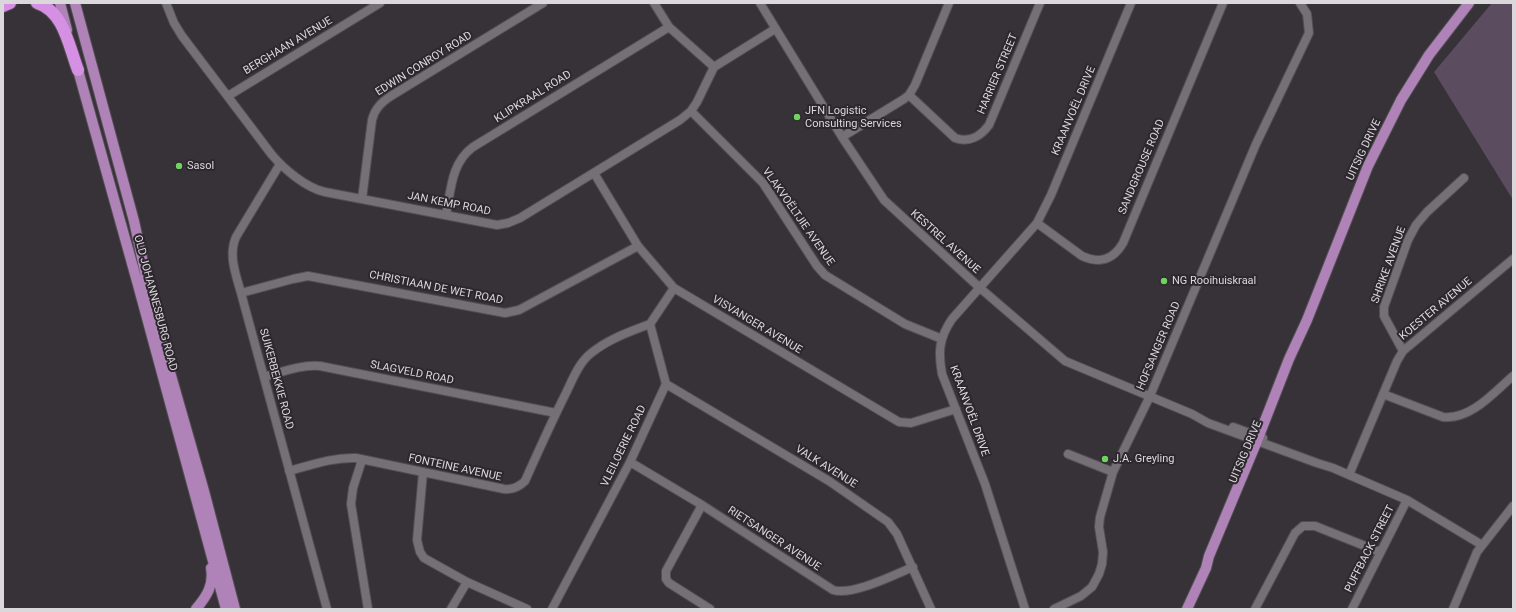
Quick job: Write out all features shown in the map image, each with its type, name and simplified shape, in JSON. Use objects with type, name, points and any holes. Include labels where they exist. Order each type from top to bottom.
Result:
[{"type":"highway","points":[[3,6],[10,3]]},
{"type":"highway","points":[[37,3],[46,7],[59,21],[78,70]]},
{"type":"main road","name":"OLD JOHANNESBURG ROAD","points":[[60,3],[192,481],[230,608]]},
{"type":"main road","name":"OLD JOHANNESBURG ROAD","points":[[76,3],[132,214],[156,323],[204,491],[230,608]]},
{"type":"main road","name":"UITSIG DRIVE","points":[[1186,609],[1206,568],[1213,559],[1293,365],[1307,320],[1368,166],[1401,100],[1429,55],[1469,3]]},
{"type":"main road","points":[[192,481],[212,580],[211,587],[206,597],[196,609]]},
{"type":"street","name":"JAN KEMP ROAD","points":[[166,3],[178,30],[280,164],[314,188],[488,224],[508,223],[520,218],[680,120],[692,111],[714,67]]},
{"type":"street","name":"BERGHAAN AVENUE","points":[[228,96],[380,3]]},
{"type":"street","name":"EDWIN CONROY ROAD","points":[[362,199],[372,120],[375,111],[380,104],[542,3]]},
{"type":"street","points":[[654,3],[669,27],[714,67],[775,29]]},
{"type":"street","name":"KESTREL AVENUE","points":[[760,3],[842,137],[884,200],[980,288],[1066,362],[1192,414],[1208,423],[1315,458],[1349,475],[1408,500],[1482,545]]},
{"type":"street","points":[[842,137],[909,95],[949,3]]},
{"type":"street","name":"HARRIER STREET","points":[[909,95],[956,138],[960,140],[972,139],[981,134],[989,125],[1040,3]]},
{"type":"street","name":"KRAANVOËL DRIVE","points":[[1025,609],[985,484],[941,368],[939,357],[942,339],[945,330],[952,319],[1037,223],[1051,195],[1131,3]]},
{"type":"street","name":"SANDGROUSE ROAD","points":[[1037,223],[1082,256],[1089,259],[1106,259],[1117,252],[1223,3]]},
{"type":"street","name":"HOFSANGER ROAD","points":[[1054,609],[1081,596],[1092,587],[1099,574],[1103,552],[1099,527],[1100,517],[1113,472],[1150,396],[1256,144],[1309,33],[1307,14],[1300,3]]},
{"type":"street","name":"KLIPKRAAL ROAD","points":[[446,215],[455,168],[464,154],[473,147],[669,27]]},
{"type":"street","name":"VLAKVOËLTJIE AVENUE","points":[[692,111],[743,161],[763,183],[817,266],[825,275],[905,324],[942,339]]},
{"type":"street","name":"SUIKERBEKKIE ROAD","points":[[280,164],[239,232],[233,245],[233,262],[327,609]]},
{"type":"street","name":"VISVANGER AVENUE","points":[[594,173],[638,246],[674,288],[899,422],[911,424],[956,409]]},
{"type":"street","name":"SHRIKE AVENUE","points":[[1403,351],[1384,316],[1384,307],[1408,240],[1416,225],[1427,212],[1464,178]]},
{"type":"street","name":"CHRISTIAAN DE WET ROAD","points":[[241,293],[293,278],[308,276],[505,313],[519,310],[638,246]]},
{"type":"street","name":"KOESTER AVENUE","points":[[1349,475],[1397,361],[1403,351],[1513,259]]},
{"type":"street","points":[[666,384],[650,324],[674,288]]},
{"type":"street","name":"FONTEINE AVENUE","points":[[289,471],[335,458],[343,458],[362,460],[504,489],[514,489],[525,481],[580,365],[591,353],[621,334],[650,324]]},
{"type":"street","name":"SLAGVELD ROAD","points":[[264,377],[305,366],[320,366],[556,413]]},
{"type":"street","points":[[1383,394],[1443,417],[1460,416],[1471,411],[1513,376]]},
{"type":"street","name":"VLEILOERIE ROAD","points":[[552,609],[630,462],[666,384]]},
{"type":"street","name":"VALK AVENUE","points":[[666,384],[829,481],[888,522],[898,534],[931,609]]},
{"type":"street","points":[[1068,454],[1113,472]]},
{"type":"street","points":[[362,460],[353,488],[351,504],[368,609]]},
{"type":"street","name":"RIETSANGER AVENUE","points":[[630,462],[702,504],[829,588],[838,592],[854,590],[913,567]]},
{"type":"street","points":[[423,472],[417,540],[420,552],[424,558],[467,582],[527,609]]},
{"type":"street","name":"PUFFBACK STREET","points":[[1352,609],[1408,500]]},
{"type":"street","points":[[702,504],[666,572],[666,576],[669,583],[710,609]]},
{"type":"street","points":[[1453,609],[1475,556],[1513,506]]},
{"type":"street","points":[[1255,609],[1296,533],[1303,526],[1315,526],[1380,552]]},
{"type":"street","points":[[452,609],[467,582]]},
{"type":"shaded area","points":[[1492,3],[1513,3],[1513,200],[1434,72]]},
{"type":"place","name":"JFN Logistic Consulting Services","points":[[797,117]]},
{"type":"place","name":"Sasol","points":[[179,166]]},
{"type":"place","name":"NG Rooihuiskraal","points":[[1164,281]]},
{"type":"place","name":"J.A. Greyling","points":[[1105,459]]}]
